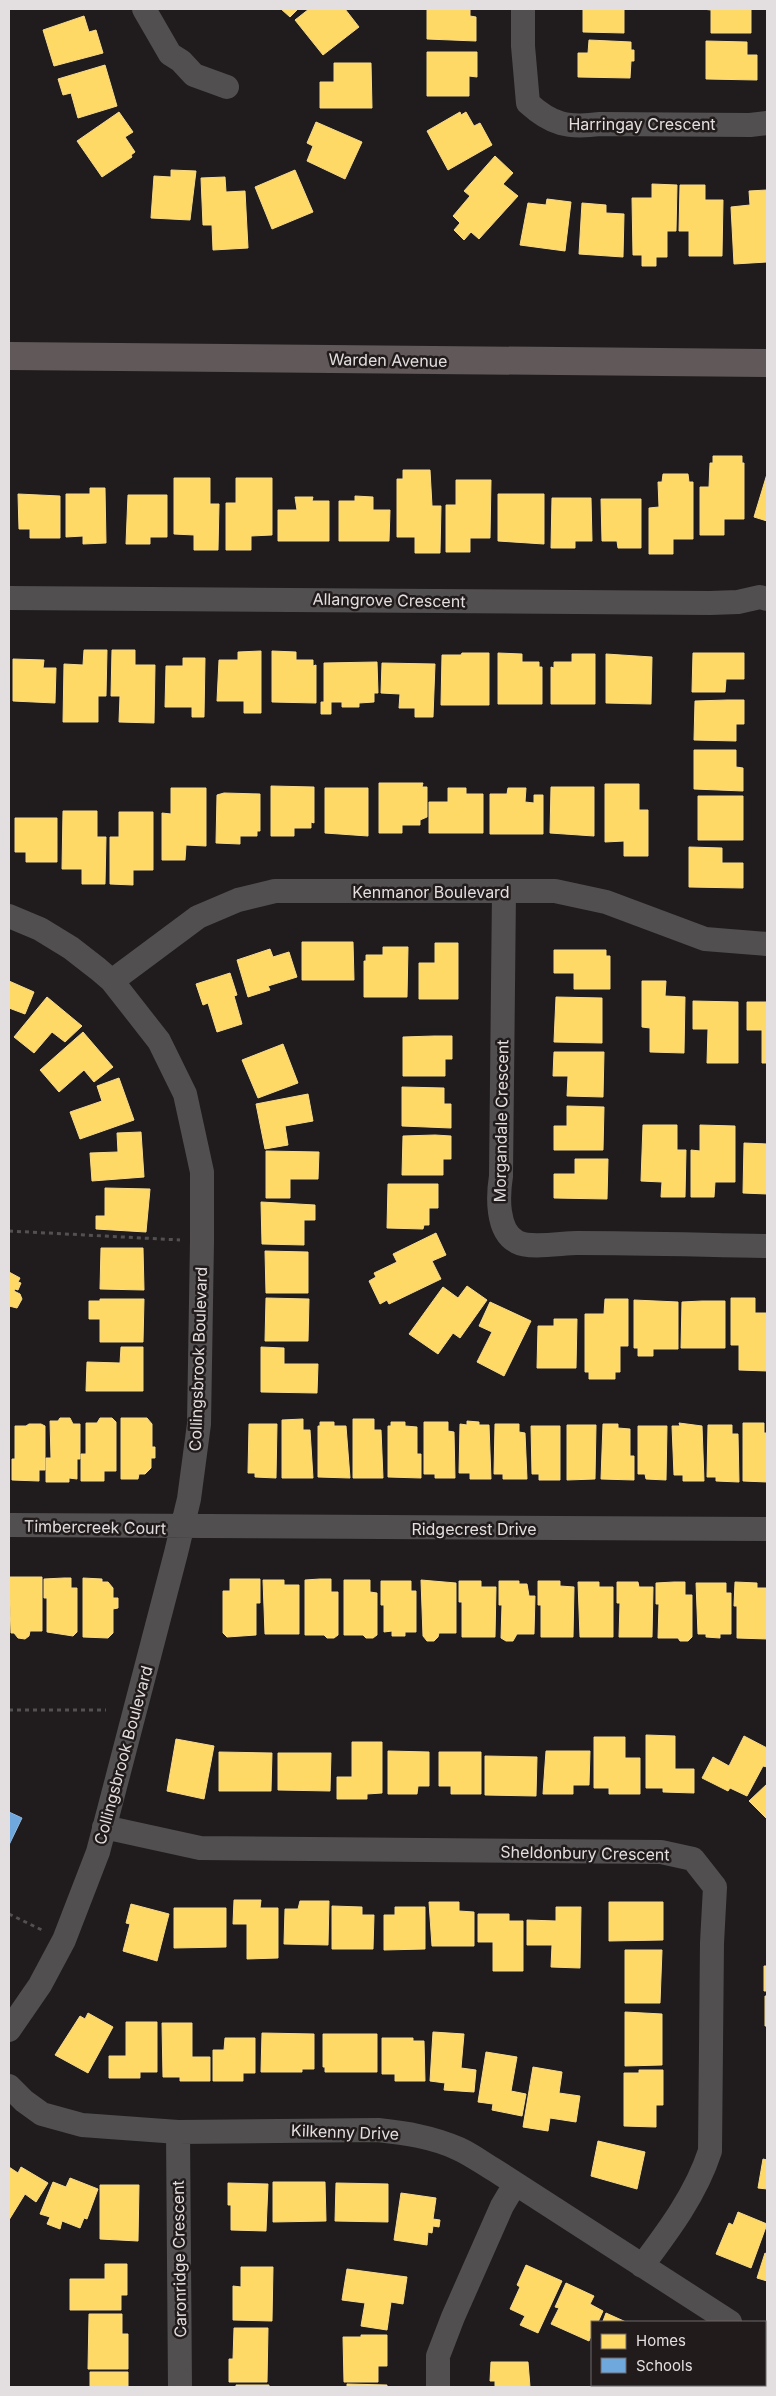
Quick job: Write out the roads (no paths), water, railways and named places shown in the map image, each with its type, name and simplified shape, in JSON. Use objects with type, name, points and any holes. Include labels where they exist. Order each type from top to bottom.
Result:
[{"type":"main road","name":"Warden Avenue","points":[[9,356],[767,363]]},
{"type":"street","points":[[144,9],[170,54],[181,61],[194,75],[227,87]]},
{"type":"street","name":"Harringay Crescent","points":[[523,9],[522,46],[528,103],[542,116],[565,126],[578,127],[600,124],[750,125],[767,123]]},
{"type":"street","name":"Allangrove Crescent","points":[[9,598],[710,603],[738,602],[760,597],[767,599]]},
{"type":"street","name":"Kenmanor Boulevard","points":[[112,981],[198,917],[238,900],[275,891],[556,891],[579,895],[622,907],[705,939],[767,944]]},
{"type":"street","name":"Morgandale Crescent","points":[[504,892],[499,1209],[510,1237],[518,1243],[534,1246],[576,1243],[767,1246]]},
{"type":"street","name":"Collingsbrook Boulevard","points":[[9,916],[40,929],[71,948],[112,981],[159,1041],[185,1094],[202,1172],[199,1424],[189,1499],[98,1852],[64,1940],[40,1985],[9,2030]]},
{"type":"street","name":"Timbercreek Court","points":[[9,1525],[181,1528]]},
{"type":"street","name":"Ridgecrest Drive","points":[[181,1528],[767,1529]]},
{"type":"street","name":"Sheldonbury Crescent","points":[[104,1826],[200,1848],[661,1852],[694,1858],[715,1888],[712,1943],[710,2151],[701,2178],[663,2239],[642,2266]]},
{"type":"street","name":"Kilkenny Drive","points":[[9,2086],[24,2101],[42,2114],[64,2122],[82,2125],[178,2132],[355,2129],[410,2134],[460,2149],[728,2321]]},
{"type":"street","name":"Caronridge Crescent","points":[[178,2132],[180,2387]]},
{"type":"street","points":[[438,2387],[438,2356],[453,2317],[502,2206],[515,2184]]}]
